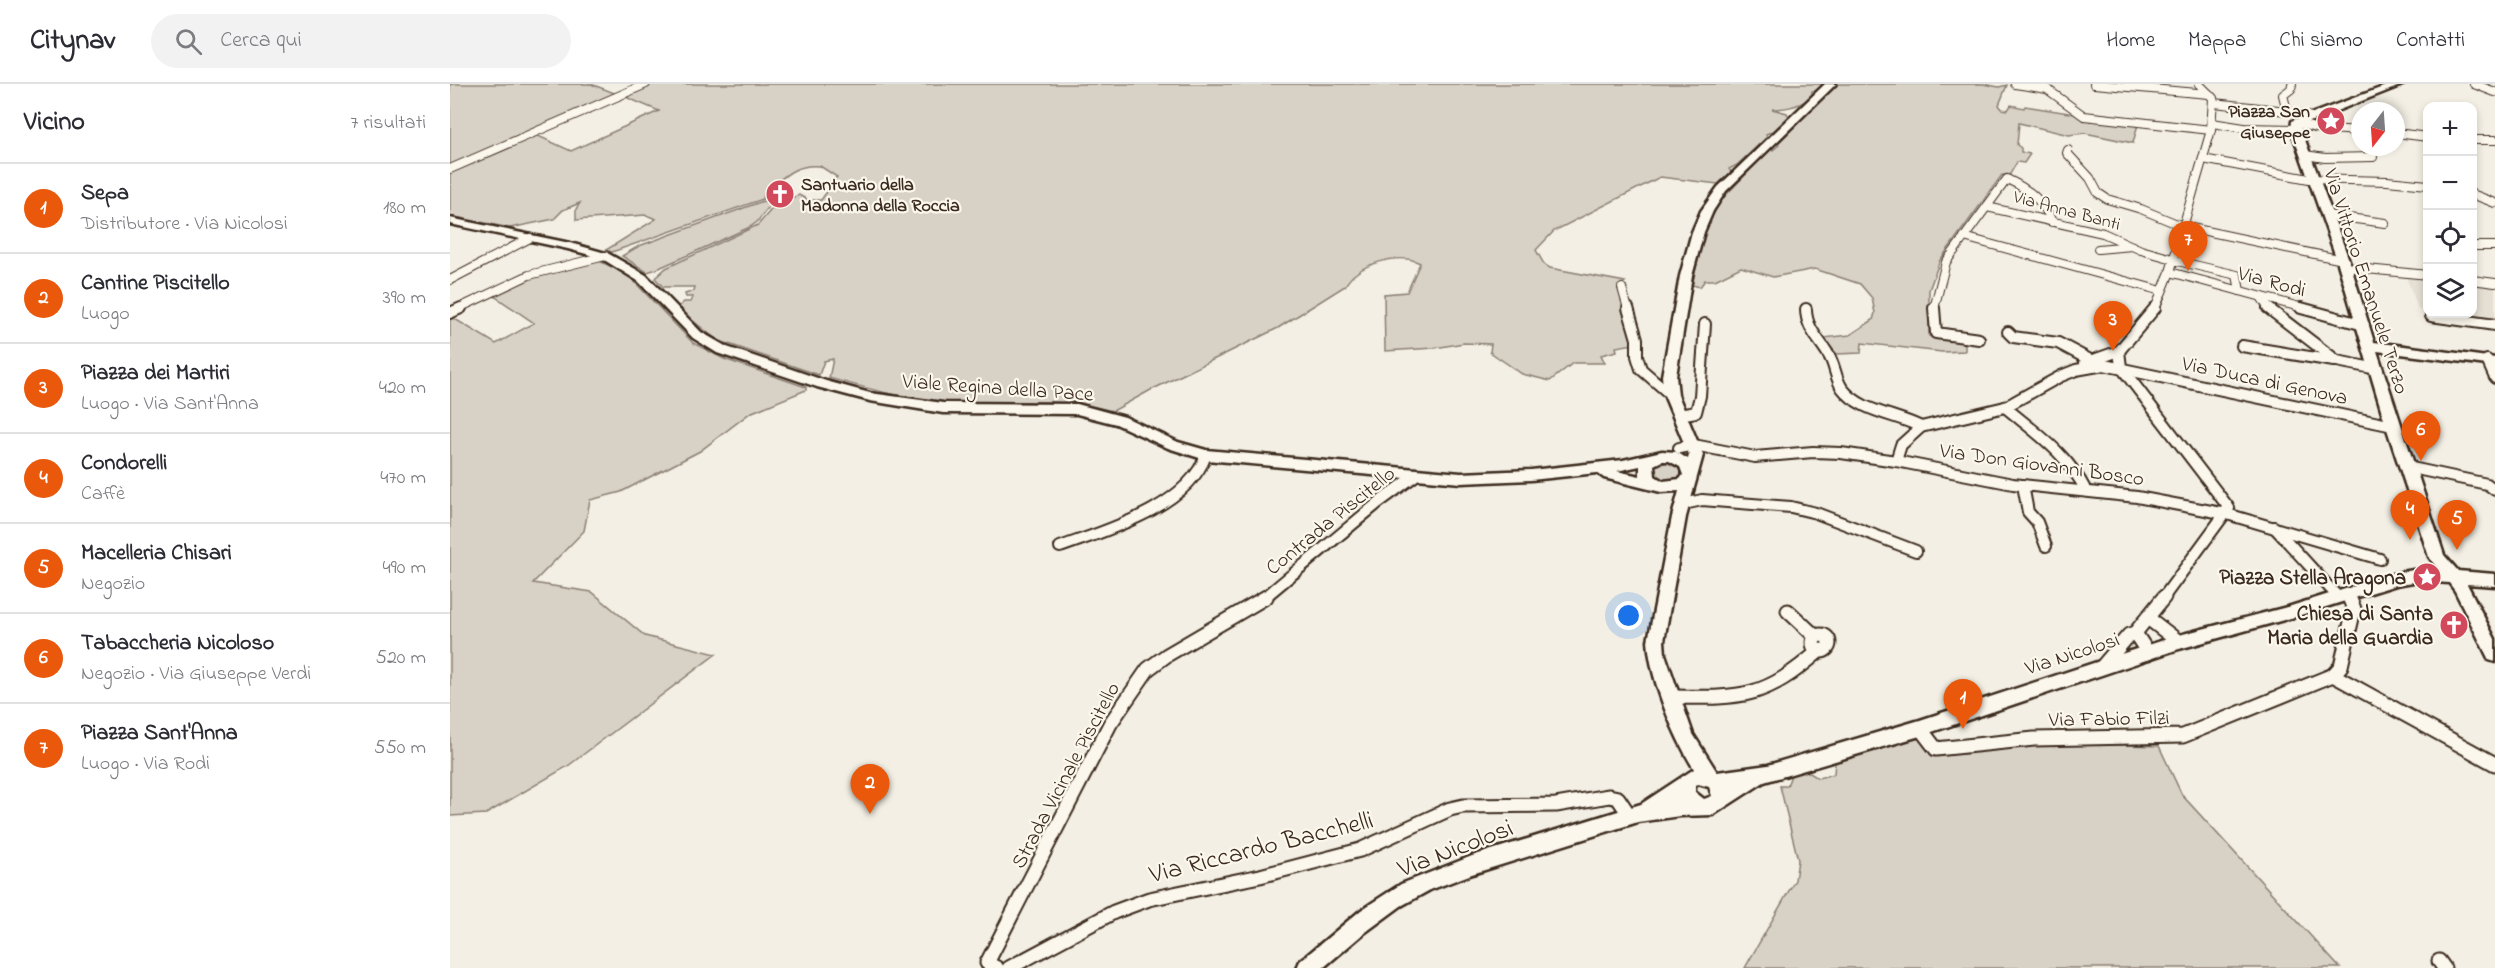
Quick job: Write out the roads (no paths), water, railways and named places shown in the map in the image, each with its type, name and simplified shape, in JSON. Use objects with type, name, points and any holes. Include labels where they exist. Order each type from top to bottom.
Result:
[{"type":"street","points":[[450,168],[645,84]]},
{"type":"street","points":[[1701,808],[1687,797],[1688,761],[1684,736],[1657,654],[1656,632],[1696,455],[1694,445],[1671,395],[1670,368],[1686,276],[1707,211],[1722,189],[1831,84]]},
{"type":"street","points":[[2015,84],[2046,88],[2058,95],[2071,110],[2084,116],[2211,127],[2296,126],[2351,131]]},
{"type":"street","points":[[2094,84],[2209,93]]},
{"type":"street","points":[[1896,460],[1900,445],[1921,427],[2005,407],[2076,370],[2090,360],[2119,351],[2154,311],[2170,272],[2211,127],[2214,103],[2209,93],[2199,84]]},
{"type":"street","points":[[2287,111],[2283,95],[2291,89],[2292,84]]},
{"type":"street","points":[[2296,126],[2311,117],[2400,84]]},
{"type":"street","points":[[2474,84],[2495,92]]},
{"type":"street","points":[[2214,103],[2287,111],[2311,117]]},
{"type":"street","name":"Via Vittorio Emanuele Terzo","points":[[2296,126],[2345,263],[2393,426],[2437,557]]},
{"type":"street","points":[[2405,135],[2423,137]]},
{"type":"street","points":[[2477,140],[2495,140]]},
{"type":"street","points":[[2068,150],[2067,153],[2090,178],[2101,197],[2151,213],[2169,223],[2345,263],[2423,275]]},
{"type":"street","points":[[2305,155],[2325,158],[2373,157]]},
{"type":"street","points":[[2203,159],[2262,172],[2309,179],[2313,177],[2404,182],[2423,185]]},
{"type":"street","points":[[1979,339],[1936,333],[1934,305],[1946,262],[2007,179],[2038,196],[2052,222]]},
{"type":"street","points":[[2477,196],[2495,203]]},
{"type":"street","name":"Via Anna Banti","points":[[1987,207],[2103,233],[2129,245],[2237,276],[2240,291]]},
{"type":"street","points":[[2327,215],[2385,223]]},
{"type":"street","name":"Viale Regina della Pace","points":[[450,221],[570,246],[605,256],[642,278],[697,335],[722,350],[822,384],[899,403],[943,408],[1050,407],[1093,412],[1119,420],[1173,445],[1206,455],[1416,475],[1496,477],[1581,471]]},
{"type":"street","points":[[1964,237],[2162,291]]},
{"type":"street","points":[[450,280],[530,238]]},
{"type":"street","points":[[2098,249],[2129,245]]},
{"type":"street","points":[[2477,246],[2495,246]]},
{"type":"street","points":[[450,313],[529,275],[605,256]]},
{"type":"street","points":[[2415,274],[2423,269]]},
{"type":"street","name":"Via Rodi","points":[[2170,272],[2364,325]]},
{"type":"street","points":[[2477,281],[2495,283]]},
{"type":"street","points":[[1622,288],[1637,339],[1637,356],[1641,369],[1671,395]]},
{"type":"street","points":[[2261,297],[2265,306],[2337,361]]},
{"type":"street","points":[[1806,309],[1805,317],[1818,341],[1831,358],[1839,381],[1848,394],[1865,404],[1921,427]]},
{"type":"street","points":[[2445,318],[2495,325]]},
{"type":"street","points":[[1679,416],[1696,412],[1700,396],[1705,324]]},
{"type":"street","points":[[2008,332],[2013,337],[2064,345],[2090,360]]},
{"type":"street","points":[[2369,344],[2491,361],[2495,378]]},
{"type":"street","points":[[2242,346],[2377,369]]},
{"type":"street","points":[[2101,668],[2129,635],[2135,633],[2148,618],[2227,514],[2229,508],[2125,370],[2119,351]]},
{"type":"street","name":"Via Duca di Genova","points":[[2076,370],[2093,366],[2125,370],[2393,426]]},
{"type":"street","points":[[2005,407],[2053,445],[2078,474],[2086,491]]},
{"type":"street","points":[[1679,416],[1681,442],[1679,448]]},
{"type":"street","points":[[1682,510],[1675,496],[1646,475],[1647,464],[1679,448],[1694,445]]},
{"type":"street","name":"Via Don Giovanni Bosco","points":[[1694,445],[1755,457],[1827,452],[1896,460],[2023,485],[2138,497],[2227,514],[2380,559]]},
{"type":"street","points":[[1060,547],[1145,512],[1174,495],[1193,481],[1206,455]]},
{"type":"street","points":[[1581,471],[1657,458],[1679,459],[1686,464],[1696,490],[1723,501]]},
{"type":"street","points":[[2407,467],[2487,484],[2495,490]]},
{"type":"street","points":[[1581,471],[1619,475],[1660,486],[1680,486],[1690,479]]},
{"type":"street","name":"Contrada Piscitello","points":[[1269,595],[1378,503],[1416,475]]},
{"type":"street","points":[[2023,485],[2028,512],[2037,522],[2046,546]]},
{"type":"street","points":[[1682,510],[1693,500],[1791,507],[1816,513],[1916,551]]},
{"type":"street","points":[[2274,527],[2343,595],[2354,609],[2341,666],[2333,675],[2495,764]]},
{"type":"street","points":[[2420,575],[2437,557],[2461,578],[2466,596],[2495,655]]},
{"type":"street","name":"Via Nicolosi","points":[[1768,773],[1920,728],[2179,642],[2392,580],[2420,575],[2495,580]]},
{"type":"street","name":"Strada Vicinale Piscitello","points":[[992,965],[995,951],[1110,724],[1148,669],[1269,595]]},
{"type":"street","points":[[1671,697],[1735,698],[1758,693],[1779,684],[1820,650],[1828,649],[1830,643],[1824,637],[1816,637],[1788,611]]},
{"type":"street","points":[[2148,618],[2179,642]]},
{"type":"street","points":[[2135,633],[2148,653]]},
{"type":"street","name":"Via Fabio Filzi","points":[[1920,728],[1936,749],[2046,738],[2183,735],[2333,675]]},
{"type":"street","points":[[1684,736],[1701,766],[1721,790],[1721,800]]},
{"type":"street","points":[[1636,814],[1701,776],[1713,779],[1768,773]]},
{"type":"street","points":[[1636,814],[1682,807],[1713,807],[1768,773]]},
{"type":"street","name":"Via Riccardo Bacchelli","points":[[1009,968],[1114,912],[1140,902],[1260,876],[1360,850],[1450,809],[1463,806],[1556,806],[1609,795],[1618,798],[1636,814]]},
{"type":"street","name":"Via Nicolosi","points":[[1306,968],[1375,913],[1409,891],[1460,869],[1636,814]]},
{"type":"place","name":"Piazza San Giuseppe","points":[[2331,121]]},
{"type":"place","name":"Santuario della Madonna della Roccia","points":[[780,194]]},
{"type":"place","name":"Piazza Sant'Anna","points":[[2188,271]]},
{"type":"place","name":"Piazza dei Martiri","points":[[2113,351]]},
{"type":"place","name":"Tabaccheria Nicoloso","points":[[2421,461]]},
{"type":"place","name":"Condorelli","points":[[2410,540]]},
{"type":"place","name":"Macelleria Chisari","points":[[2457,550]]},
{"type":"place","name":"Piazza Stella Aragona","points":[[2427,577]]},
{"type":"place","name":"Chiesa di Santa Maria della Guardia","points":[[2454,625]]},
{"type":"place","name":"Sepa","points":[[1963,729]]},
{"type":"place","name":"Cantine Piscitello","points":[[870,814]]}]
